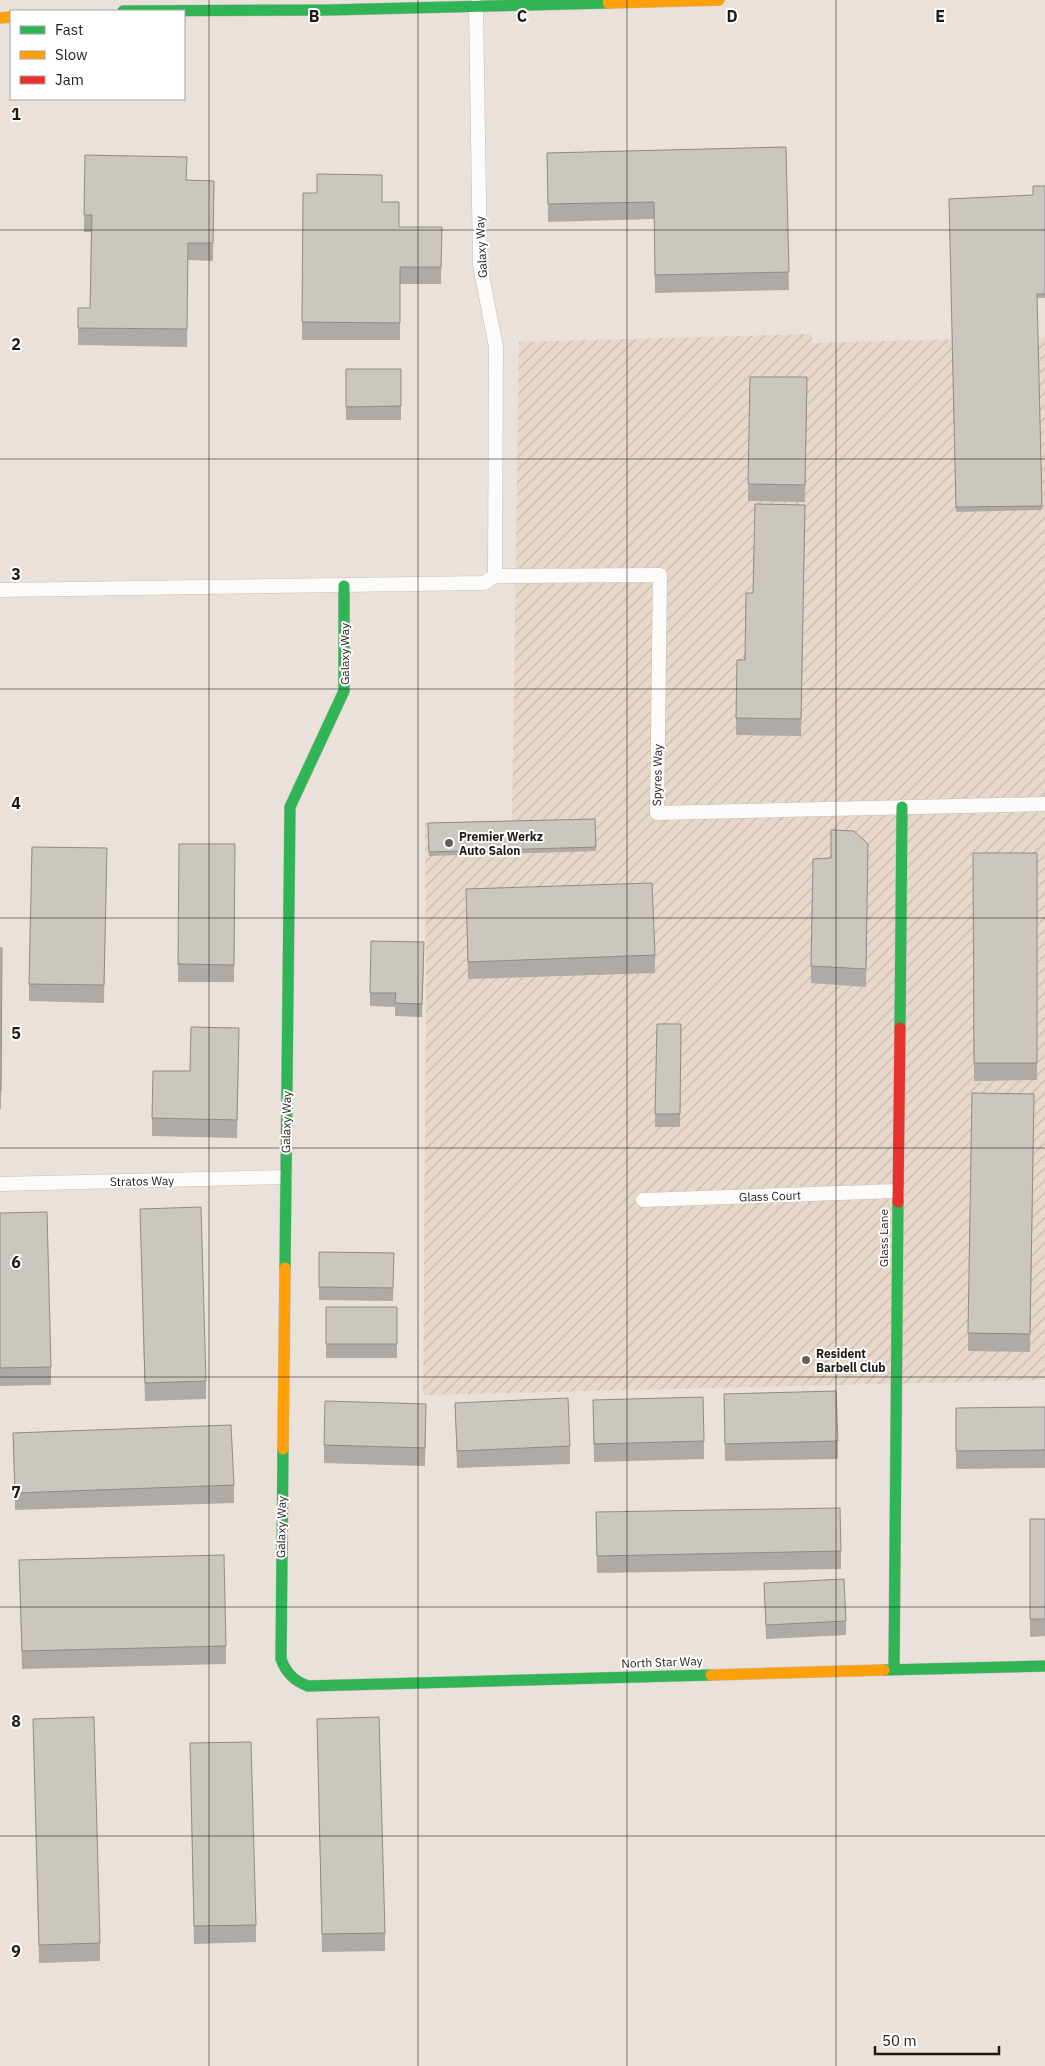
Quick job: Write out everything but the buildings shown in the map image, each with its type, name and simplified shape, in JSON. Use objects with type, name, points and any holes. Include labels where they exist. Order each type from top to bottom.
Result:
[{"type":"street","points":[[185,11],[329,10],[720,0]]},
{"type":"street","name":"Galaxy Way","points":[[476,6],[480,265],[496,347],[494,576]]},
{"type":"street","name":"Spyres Way","points":[[494,576],[660,575],[657,813],[1045,804]]},
{"type":"street","points":[[0,590],[484,583],[494,576]]},
{"type":"street","name":"Galaxy Way","points":[[284,1670],[281,1659],[281,1528],[290,807],[344,691],[344,586]]},
{"type":"street","name":"Glass Lane","points":[[894,1670],[902,807]]},
{"type":"street","name":"Stratos Way","points":[[0,1184],[285,1177]]},
{"type":"street","name":"Glass Court","points":[[643,1200],[897,1191]]},
{"type":"street","name":"North Star Way","points":[[284,1670],[297,1682],[308,1686],[1045,1666]]},
{"type":"shaded area","points":[[812,334],[812,343],[1045,337],[1045,1380],[423,1395],[426,1003],[425,823],[512,822],[519,342]]},
{"type":"traffic: fast","points":[[185,11],[329,10],[608,3]]},
{"type":"traffic: fast","points":[[285,1268],[290,807],[344,691],[344,586]]},
{"type":"traffic: fast","points":[[900,1028],[902,807]]},
{"type":"traffic: fast","points":[[894,1669],[898,1202]]},
{"type":"traffic: fast","points":[[283,1449],[281,1659],[291,1676],[299,1682],[308,1686],[711,1675]]},
{"type":"traffic: fast","points":[[884,1670],[1045,1666]]},
{"type":"traffic: slow","points":[[608,3],[719,0]]},
{"type":"traffic: slow","points":[[0,18],[10,17]]},
{"type":"traffic: slow","points":[[283,1449],[285,1268]]},
{"type":"traffic: slow","points":[[711,1675],[884,1670]]},
{"type":"traffic: jam","points":[[898,1202],[900,1028]]},
{"type":"place","name":"Premier Werkz Auto Salon","points":[[449,843]]},
{"type":"place","name":"Resident Barbell Club","points":[[806,1360]]}]
